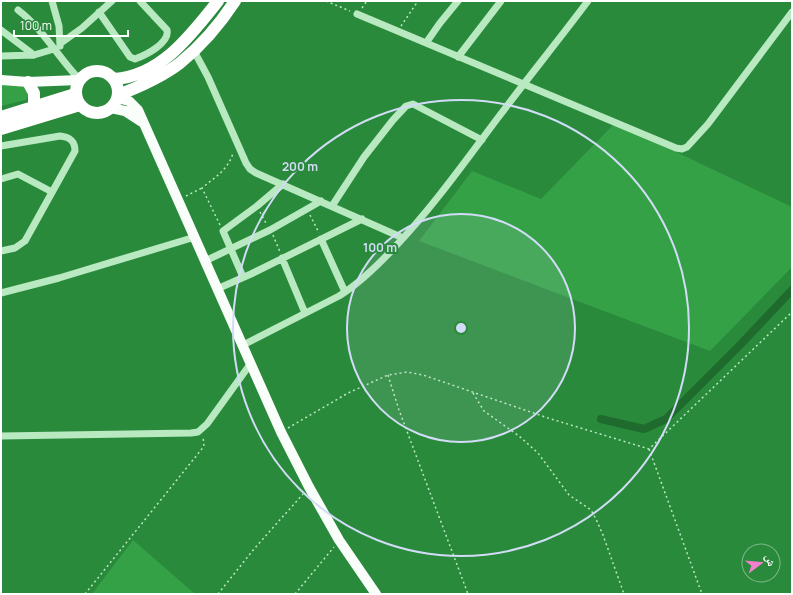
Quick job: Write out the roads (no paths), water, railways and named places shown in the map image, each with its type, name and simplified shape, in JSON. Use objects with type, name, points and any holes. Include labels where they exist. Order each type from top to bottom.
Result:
[{"type":"highway","points":[[114,79],[137,74],[154,66],[171,54],[193,32],[218,1]]},
{"type":"highway","points":[[78,89],[86,111],[95,113],[103,112],[115,101],[180,63],[208,36],[235,1]]},
{"type":"highway","points":[[1,129],[78,89],[84,74],[96,70],[103,71],[114,79],[116,84],[115,101]]},
{"type":"highway","points":[[28,82],[34,93],[34,107]]},
{"type":"highway","points":[[1,117],[34,107],[78,89]]},
{"type":"main road","points":[[1,80],[28,82],[56,81],[78,89]]},
{"type":"main road","points":[[115,101],[144,123],[281,432],[309,487],[339,540],[376,594]]},
{"type":"street","points":[[52,1],[59,26],[60,43],[56,52]]},
{"type":"street","points":[[60,43],[82,28],[112,1]]},
{"type":"street","points":[[99,12],[130,56],[135,59],[153,50],[164,41],[168,33],[156,16],[140,1]]},
{"type":"street","points":[[426,44],[440,23],[458,1]]},
{"type":"street","points":[[458,57],[501,1]]},
{"type":"street","points":[[243,345],[345,292],[374,267],[403,238],[434,203],[523,84],[588,1]]},
{"type":"street","points":[[18,10],[31,20],[56,52],[78,89]]},
{"type":"street","points":[[357,14],[676,148],[682,149],[687,147],[708,124],[792,12]]},
{"type":"street","points":[[1,30],[34,55]]},
{"type":"street","points":[[194,50],[250,169],[403,238]]},
{"type":"street","points":[[1,56],[34,55],[56,52]]},
{"type":"street","points":[[332,206],[364,157],[406,106],[413,104],[482,140]]},
{"type":"street","points":[[1,146],[60,136],[68,137],[75,145],[75,151],[25,240],[15,248],[1,251]]},
{"type":"street","points":[[1,179],[18,174],[52,192]]},
{"type":"street","points":[[244,277],[223,231],[257,206],[283,184]]},
{"type":"street","points":[[205,260],[231,249],[307,210],[321,201]]},
{"type":"street","points":[[218,288],[244,277],[362,219]]},
{"type":"street","points":[[1,293],[59,278],[195,237]]},
{"type":"street","points":[[321,239],[345,292]]},
{"type":"street","points":[[282,258],[306,313]]},
{"type":"street","points":[[1,436],[198,432],[207,424],[251,363]]},
{"type":"waterway","points":[[601,419],[644,429],[666,419],[741,344],[792,290]]}]
